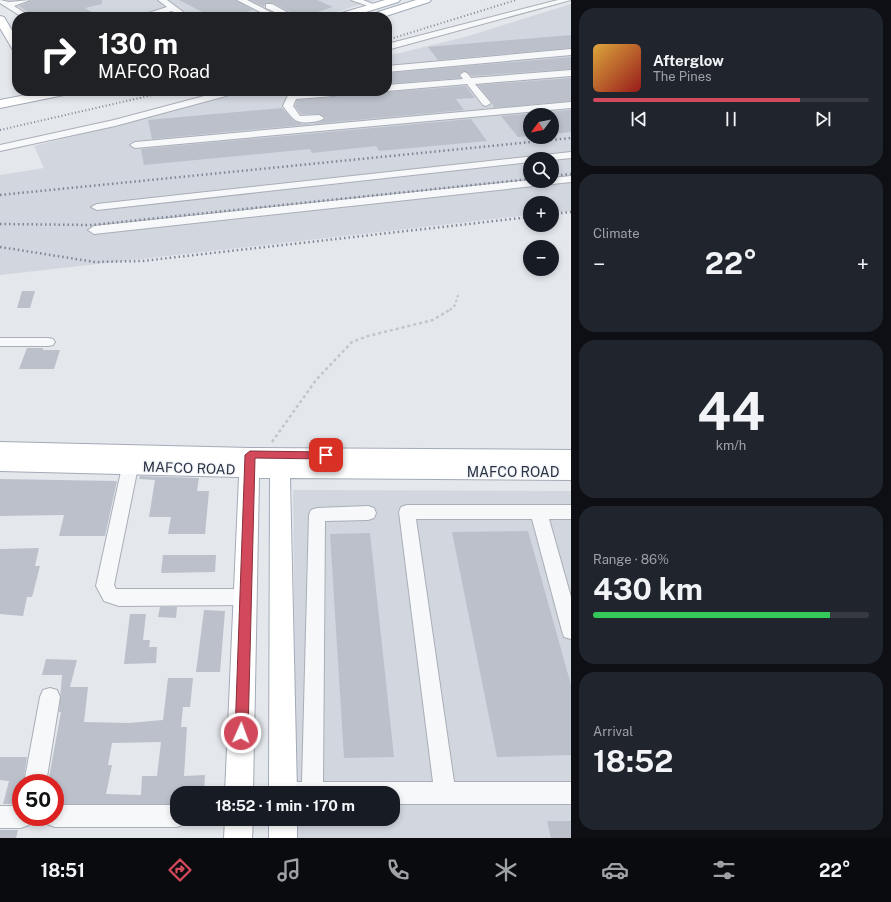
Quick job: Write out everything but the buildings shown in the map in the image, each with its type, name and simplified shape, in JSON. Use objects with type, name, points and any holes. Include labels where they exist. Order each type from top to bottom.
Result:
[{"type":"main road","points":[[355,12],[395,0]]},
{"type":"main road","points":[[372,12],[385,8],[399,0]]},
{"type":"main road","points":[[389,12],[426,0]]},
{"type":"main road","points":[[4,6],[12,18]]},
{"type":"main road","points":[[0,19],[12,39]]},
{"type":"main road","points":[[0,93],[12,91]]},
{"type":"main road","points":[[0,98],[14,96]]},
{"type":"main road","points":[[0,104],[27,96]]},
{"type":"main road","name":"MAFCO ROAD","points":[[0,449],[264,461],[571,472]]},
{"type":"main road","name":"MAFCO ROAD","points":[[0,464],[130,467],[264,461],[571,457]]},
{"type":"main road","points":[[239,786],[246,597],[264,461]]},
{"type":"main road","points":[[264,461],[283,786]]},
{"type":"main road","points":[[238,838],[239,826]]},
{"type":"main road","points":[[283,826],[283,838]]},
{"type":"street","points":[[0,0],[4,6],[16,12]]},
{"type":"street","points":[[4,6],[26,0]]},
{"type":"street","points":[[162,0],[179,12]]},
{"type":"street","points":[[241,0],[266,12]]},
{"type":"street","points":[[262,0],[265,4],[282,12]]},
{"type":"street","points":[[355,0],[374,6]]},
{"type":"street","points":[[392,46],[567,0]]},
{"type":"street","points":[[158,12],[173,8]]},
{"type":"street","points":[[392,68],[571,52]]},
{"type":"street","points":[[453,62],[469,82],[490,102],[471,104]]},
{"type":"street","points":[[392,88],[571,73]]},
{"type":"street","points":[[0,148],[115,123],[215,96]]},
{"type":"street","points":[[293,96],[288,106],[296,118],[302,120],[424,108]]},
{"type":"street","points":[[135,145],[571,105]]},
{"type":"street","points":[[559,156],[571,155]]},
{"type":"street","points":[[96,206],[523,160]]},
{"type":"street","points":[[94,230],[571,179]]},
{"type":"street","points":[[0,342],[48,342]]},
{"type":"street","points":[[130,467],[105,586],[110,595],[120,598],[246,597]]},
{"type":"street","points":[[445,793],[407,512],[571,512]]},
{"type":"street","points":[[539,512],[571,631]]},
{"type":"street","points":[[312,786],[317,515],[368,513]]},
{"type":"street","points":[[37,774],[50,697]]},
{"type":"street","points":[[400,793],[571,793]]},
{"type":"street","points":[[64,816],[170,816]]},
{"type":"street","points":[[0,817],[12,817]]},
{"type":"path","points":[[264,461],[285,425],[309,389],[346,347],[357,339],[369,335],[415,326],[441,317],[455,308],[459,302],[458,295]]},
{"type":"shaded area","points":[[0,0],[375,0],[336,12],[16,12]]},
{"type":"shaded area","points":[[571,4],[571,211],[559,212],[559,196],[523,196],[523,216],[0,275],[0,175],[44,168],[34,146],[230,96],[392,96],[392,55],[465,37]]},
{"type":"shaded area","points":[[293,490],[571,491],[571,838],[296,838],[296,826],[400,826],[400,786],[296,786]]},
{"type":"railway","points":[[392,38],[516,0]]},
{"type":"railway","points":[[0,130],[148,96]]},
{"type":"railway","points":[[0,195],[571,138]]},
{"type":"railway","points":[[559,175],[571,174]]},
{"type":"railway","points":[[0,224],[91,225],[523,180]]},
{"type":"railway","points":[[559,213],[571,212]]},
{"type":"railway","points":[[0,247],[95,262],[142,261],[523,218]]},
{"type":"route","points":[[241,733],[250,455],[326,455]]}]
